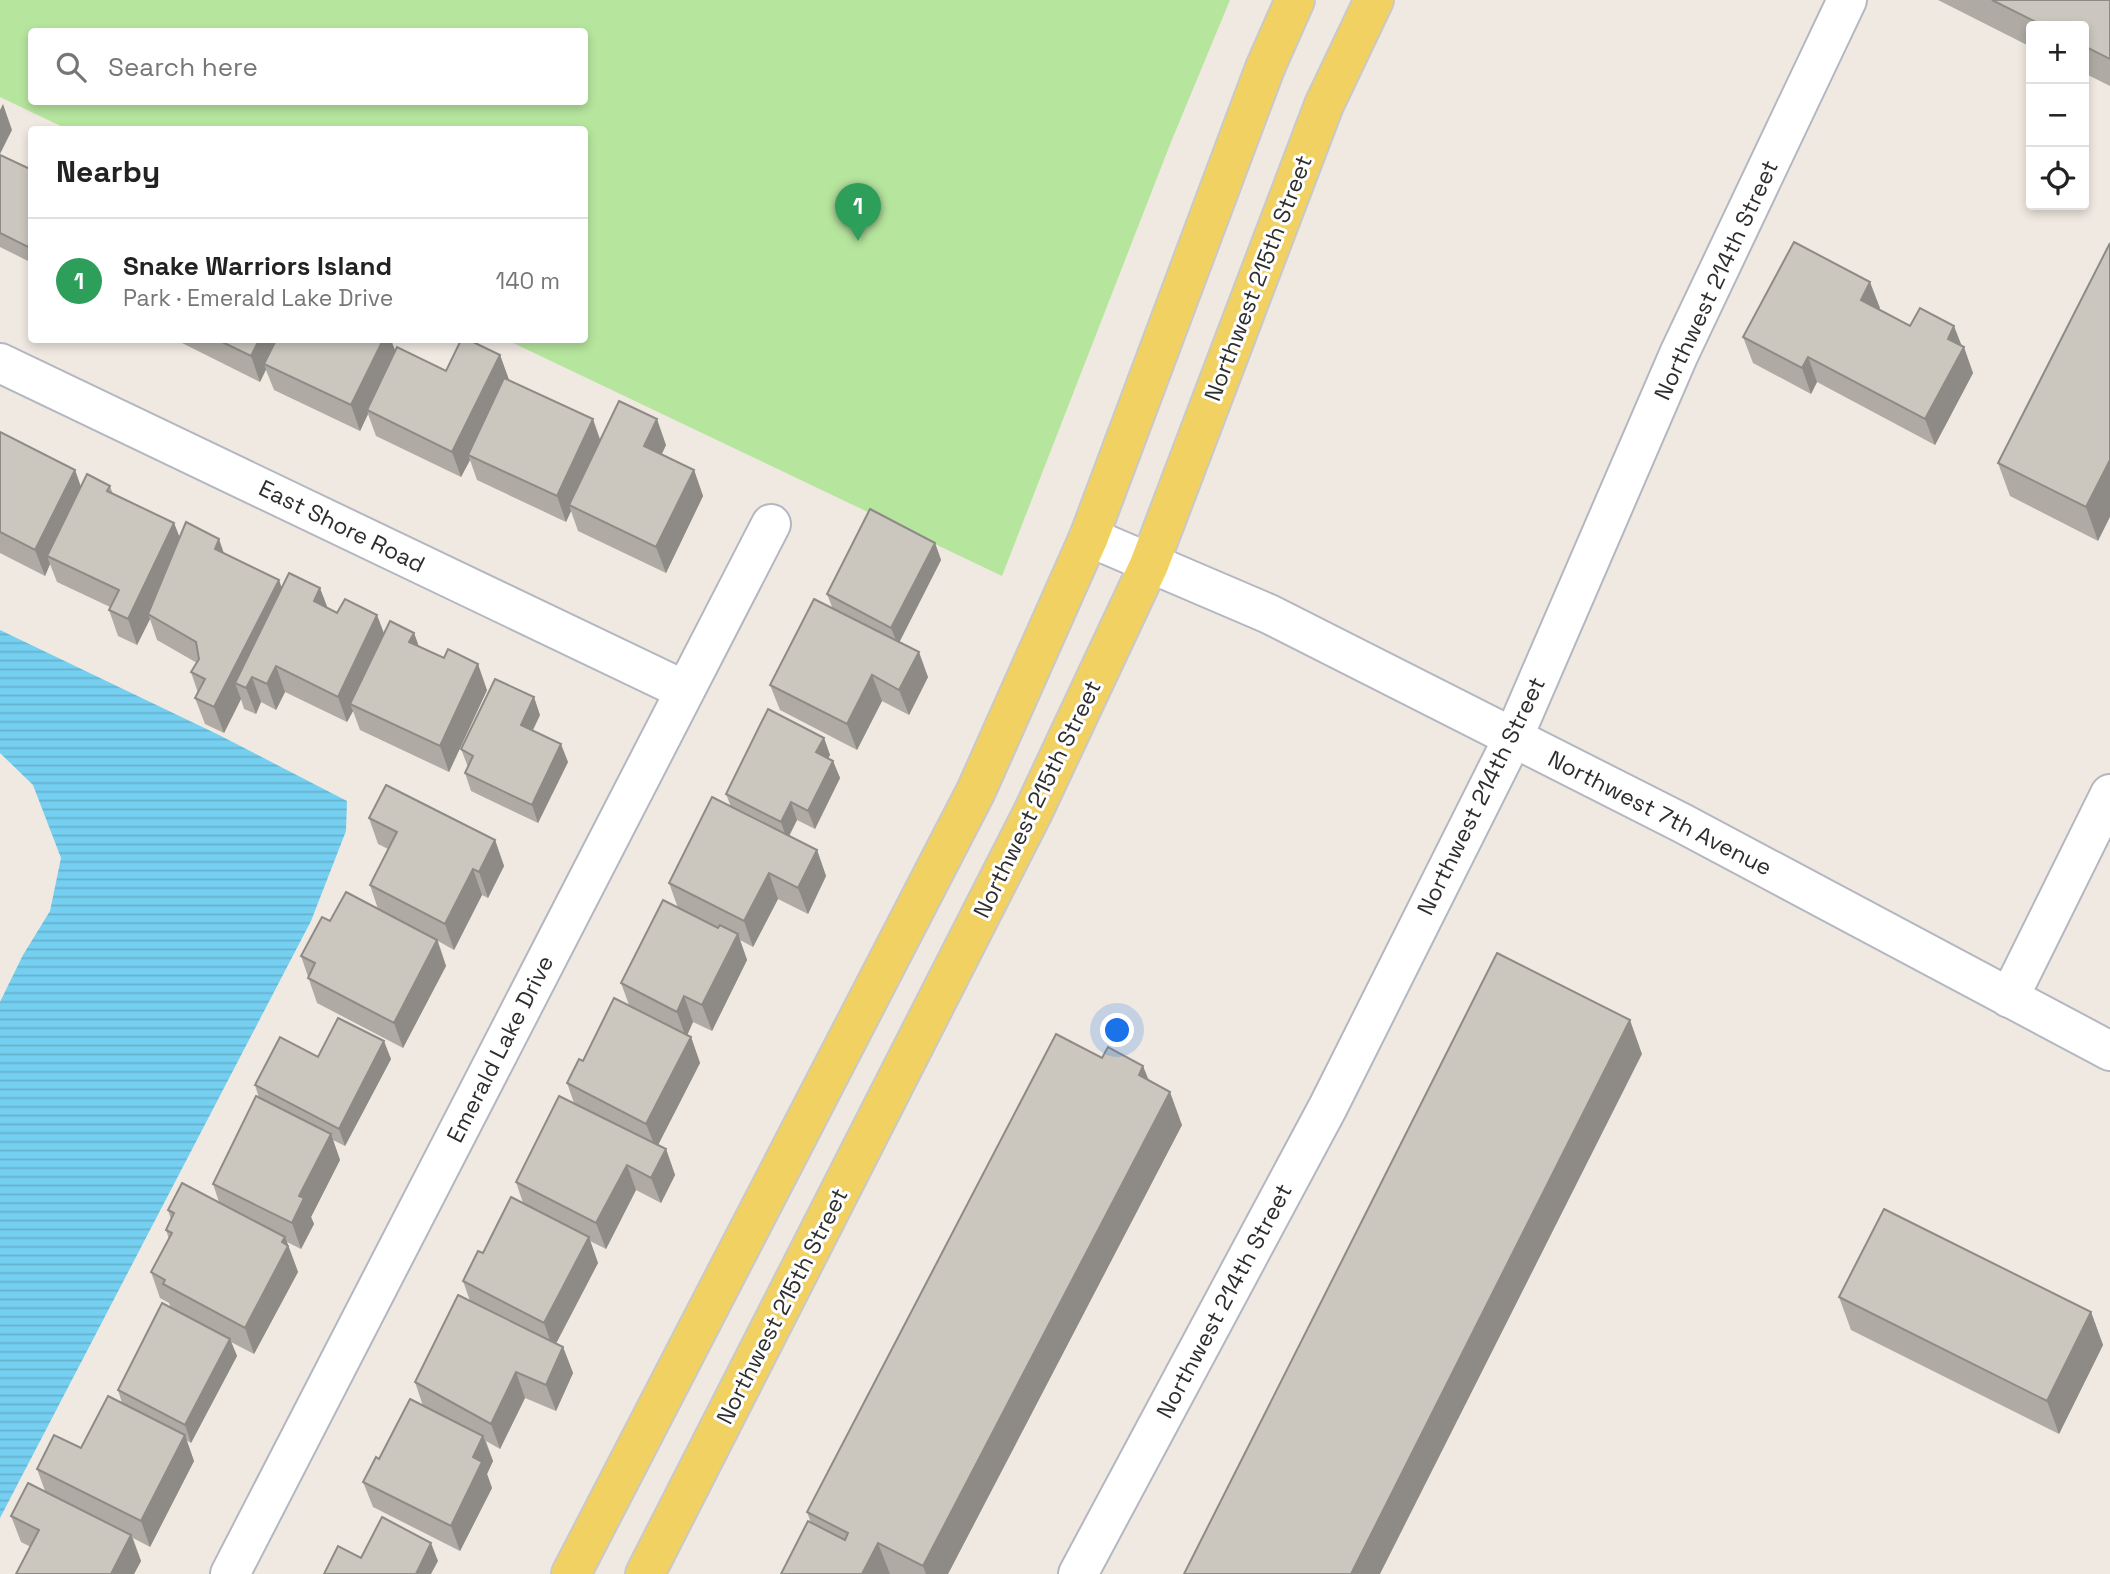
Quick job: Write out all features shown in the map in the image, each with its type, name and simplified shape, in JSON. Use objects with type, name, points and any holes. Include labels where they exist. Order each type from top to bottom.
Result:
[{"type":"main road","points":[[571,1574],[976,791],[1089,537],[1265,68],[1295,0]]},
{"type":"main road","name":"Northwest 215th Street","points":[[645,1574],[1033,812],[1149,565],[1324,105],[1374,0]]},
{"type":"street","name":"Northwest 214th Street","points":[[1078,1574],[1328,1107],[1513,738],[1679,354],[1847,0]]},
{"type":"street","name":"East Shore Road","points":[[0,363],[684,690]]},
{"type":"street","name":"Emerald Lake Drive","points":[[230,1574],[771,524]]},
{"type":"street","name":"Northwest 7th Avenue","points":[[1089,537],[1149,565],[1269,614],[1682,823],[2110,1051]]},
{"type":"street","points":[[2009,998],[2110,794]]},
{"type":"green space","points":[[0,0],[1230,0],[1171,142],[1002,576],[513,343],[588,343],[588,126],[61,126],[0,97]]},
{"type":"water","points":[[0,630],[219,735],[347,801],[346,831],[311,921],[0,1518],[0,1002],[23,955],[50,911],[61,858],[33,785],[0,753]]},
{"type":"building","points":[[1992,0],[2110,0],[2110,59],[2089,48],[2089,21],[2034,21]]},
{"type":"building","points":[[0,155],[28,168],[28,247],[0,233]]},
{"type":"building","points":[[1794,242],[1870,282],[1861,300],[1910,326],[1920,308],[1954,326],[1948,339],[1964,347],[1925,419],[1808,357],[1802,368],[1743,337]]},
{"type":"building","points":[[2110,243],[2110,460],[2086,507],[1998,463]]},
{"type":"building","points":[[224,343],[258,343],[251,356]]},
{"type":"building","points":[[274,343],[382,343],[351,405],[264,364]]},
{"type":"building","points":[[460,343],[475,343],[500,355],[452,452],[367,410],[397,347],[446,371]]},
{"type":"building","points":[[504,378],[593,419],[557,496],[468,455]]},
{"type":"building","points":[[619,401],[657,419],[644,446],[694,470],[656,547],[569,505]]},
{"type":"building","points":[[0,432],[75,470],[35,550],[0,532]]},
{"type":"building","points":[[87,474],[110,486],[107,491],[174,523],[128,619],[109,610],[119,590],[47,556]]},
{"type":"building","points":[[870,509],[935,543],[891,628],[827,594]]},
{"type":"building","points":[[186,522],[219,539],[215,549],[279,580],[214,707],[195,698],[205,679],[191,672],[199,659],[196,642],[148,614]]},
{"type":"building","points":[[289,573],[320,588],[314,601],[337,613],[345,599],[377,615],[338,697],[276,666],[267,684],[252,677],[246,688],[235,683]]},
{"type":"building","points":[[814,599],[919,652],[899,690],[872,675],[847,724],[770,685]]},
{"type":"building","points":[[390,621],[414,633],[409,642],[444,658],[448,649],[478,664],[440,746],[350,704]]},
{"type":"building","points":[[495,679],[534,697],[521,725],[561,744],[532,805],[465,773],[473,756],[461,749]]},
{"type":"building","points":[[768,709],[824,738],[816,752],[833,761],[808,811],[791,802],[781,822],[726,794]]},
{"type":"building","points":[[386,785],[495,840],[479,872],[473,869],[445,924],[370,885],[397,832],[369,818]]},
{"type":"building","points":[[712,797],[817,850],[798,888],[769,873],[744,921],[669,883]]},
{"type":"building","points":[[346,892],[437,940],[394,1023],[308,978],[315,963],[301,956],[322,917],[330,921]]},
{"type":"building","points":[[663,900],[718,928],[720,925],[738,934],[702,1005],[684,996],[677,1012],[621,983]]},
{"type":"building","points":[[1497,953],[1630,1020],[1351,1574],[1184,1574]]},
{"type":"building","points":[[614,998],[691,1037],[646,1124],[567,1083],[579,1059],[583,1061]]},
{"type":"building","points":[[338,1018],[384,1041],[339,1129],[255,1085],[280,1037],[318,1057]]},
{"type":"building","points":[[1056,1034],[1102,1058],[1108,1047],[1143,1066],[1139,1075],[1170,1092],[923,1566],[878,1543],[862,1574],[781,1574],[808,1521],[845,1540],[848,1533],[807,1512]]},
{"type":"building","points":[[256,1096],[331,1134],[299,1196],[304,1198],[292,1223],[213,1184]]},
{"type":"building","points":[[559,1096],[666,1149],[651,1178],[627,1165],[596,1223],[516,1182]]},
{"type":"building","points":[[182,1183],[285,1237],[282,1242],[288,1246],[245,1328],[163,1284],[165,1280],[151,1272],[172,1233],[166,1230],[174,1213],[168,1210]]},
{"type":"building","points":[[511,1197],[589,1237],[544,1323],[463,1281],[478,1251],[483,1253]]},
{"type":"building","points":[[1884,1209],[2091,1312],[2047,1401],[1839,1297]]},
{"type":"building","points":[[458,1295],[563,1347],[546,1385],[516,1372],[491,1424],[415,1382]]},
{"type":"building","points":[[162,1303],[230,1339],[185,1425],[118,1390]]},
{"type":"building","points":[[108,1396],[185,1435],[141,1521],[37,1469],[54,1435],[81,1448]]},
{"type":"building","points":[[410,1399],[483,1436],[473,1457],[482,1462],[451,1526],[363,1482],[376,1457],[379,1459]]},
{"type":"building","points":[[28,1483],[131,1535],[111,1574],[16,1574],[39,1530],[11,1516]]},
{"type":"building","points":[[382,1517],[431,1543],[416,1574],[324,1574],[338,1546],[361,1558]]},
{"type":"place","name":"Snake Warriors Island","points":[[858,241]]}]
